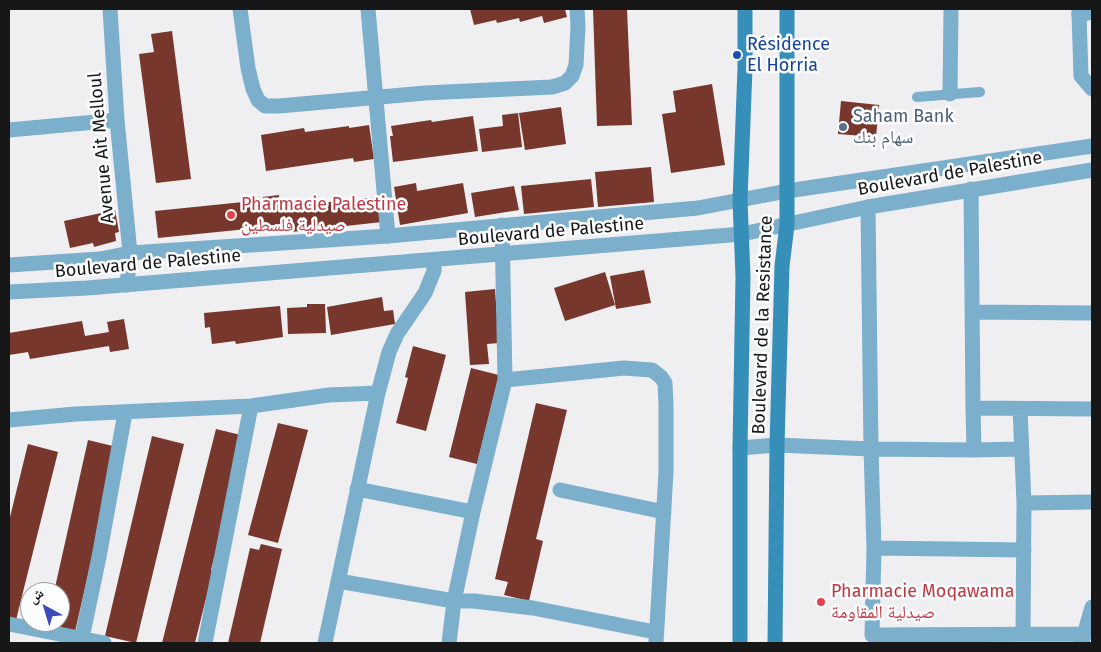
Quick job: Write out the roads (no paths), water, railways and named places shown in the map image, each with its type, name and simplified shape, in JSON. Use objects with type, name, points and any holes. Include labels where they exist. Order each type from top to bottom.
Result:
[{"type":"main road","name":"Boulevard de la Resistance","points":[[740,643],[740,448],[743,278],[740,200],[745,68],[745,9]]},
{"type":"main road","name":"Boulevard de la Resistance","points":[[775,643],[777,445],[782,266],[787,225],[788,191],[787,9]]},
{"type":"street","name":"Avenue Ait Melloul","points":[[110,9],[117,120],[130,253],[127,285]]},
{"type":"street","points":[[240,9],[251,82],[258,100],[265,106],[502,88],[552,87],[565,83],[572,76],[576,65],[577,9]]},
{"type":"street","points":[[368,9],[374,97],[388,236]]},
{"type":"street","points":[[950,94],[951,9]]},
{"type":"street","points":[[1083,12],[1081,76],[1092,89]]},
{"type":"street","points":[[9,130],[117,120]]},
{"type":"street","name":"Boulevard de Palestine","points":[[9,264],[100,259],[130,253],[388,236],[698,208],[788,191],[1092,146]]},
{"type":"street","name":"Boulevard de Palestine","points":[[9,292],[127,285],[742,234],[868,207],[1092,170]]},
{"type":"street","points":[[971,189],[974,450]]},
{"type":"street","points":[[868,207],[874,548],[872,639],[965,639],[1023,635],[1083,638],[1092,607]]},
{"type":"street","points":[[449,643],[454,601],[473,512],[506,380],[502,225]]},
{"type":"street","points":[[325,643],[378,393],[392,344],[425,293],[434,272],[434,260]]},
{"type":"street","points":[[972,312],[1092,313]]},
{"type":"street","points":[[338,581],[454,601],[481,601],[532,608],[656,638],[664,512],[665,383],[657,374],[647,369],[624,368],[506,380]]},
{"type":"street","points":[[9,420],[76,414],[250,406],[329,395],[378,393]]},
{"type":"street","points":[[205,643],[250,406]]},
{"type":"street","points":[[973,408],[1092,409]]},
{"type":"street","points":[[1020,409],[1020,449],[1024,503],[1023,635]]},
{"type":"street","points":[[82,641],[125,413]]},
{"type":"street","points":[[740,448],[777,445],[871,449],[1020,449]]},
{"type":"street","points":[[357,489],[473,512]]},
{"type":"street","points":[[560,490],[664,512]]},
{"type":"street","points":[[1024,503],[1092,502]]},
{"type":"street","points":[[874,548],[1024,550]]},
{"type":"street","points":[[9,624],[82,641],[104,643]]},
{"type":"lane","points":[[917,97],[980,92]]},
{"type":"place","name":"Résidence El Horria","points":[[737,55]]},
{"type":"place","name":"Saham Bank سهام بنك","points":[[843,127]]},
{"type":"place","name":"Pharmacie Palestine صيدلية فلسطين","points":[[231,215]]},
{"type":"place","name":"Pharmacie Moqawama صيدلية المقاومة","points":[[821,602]]}]
